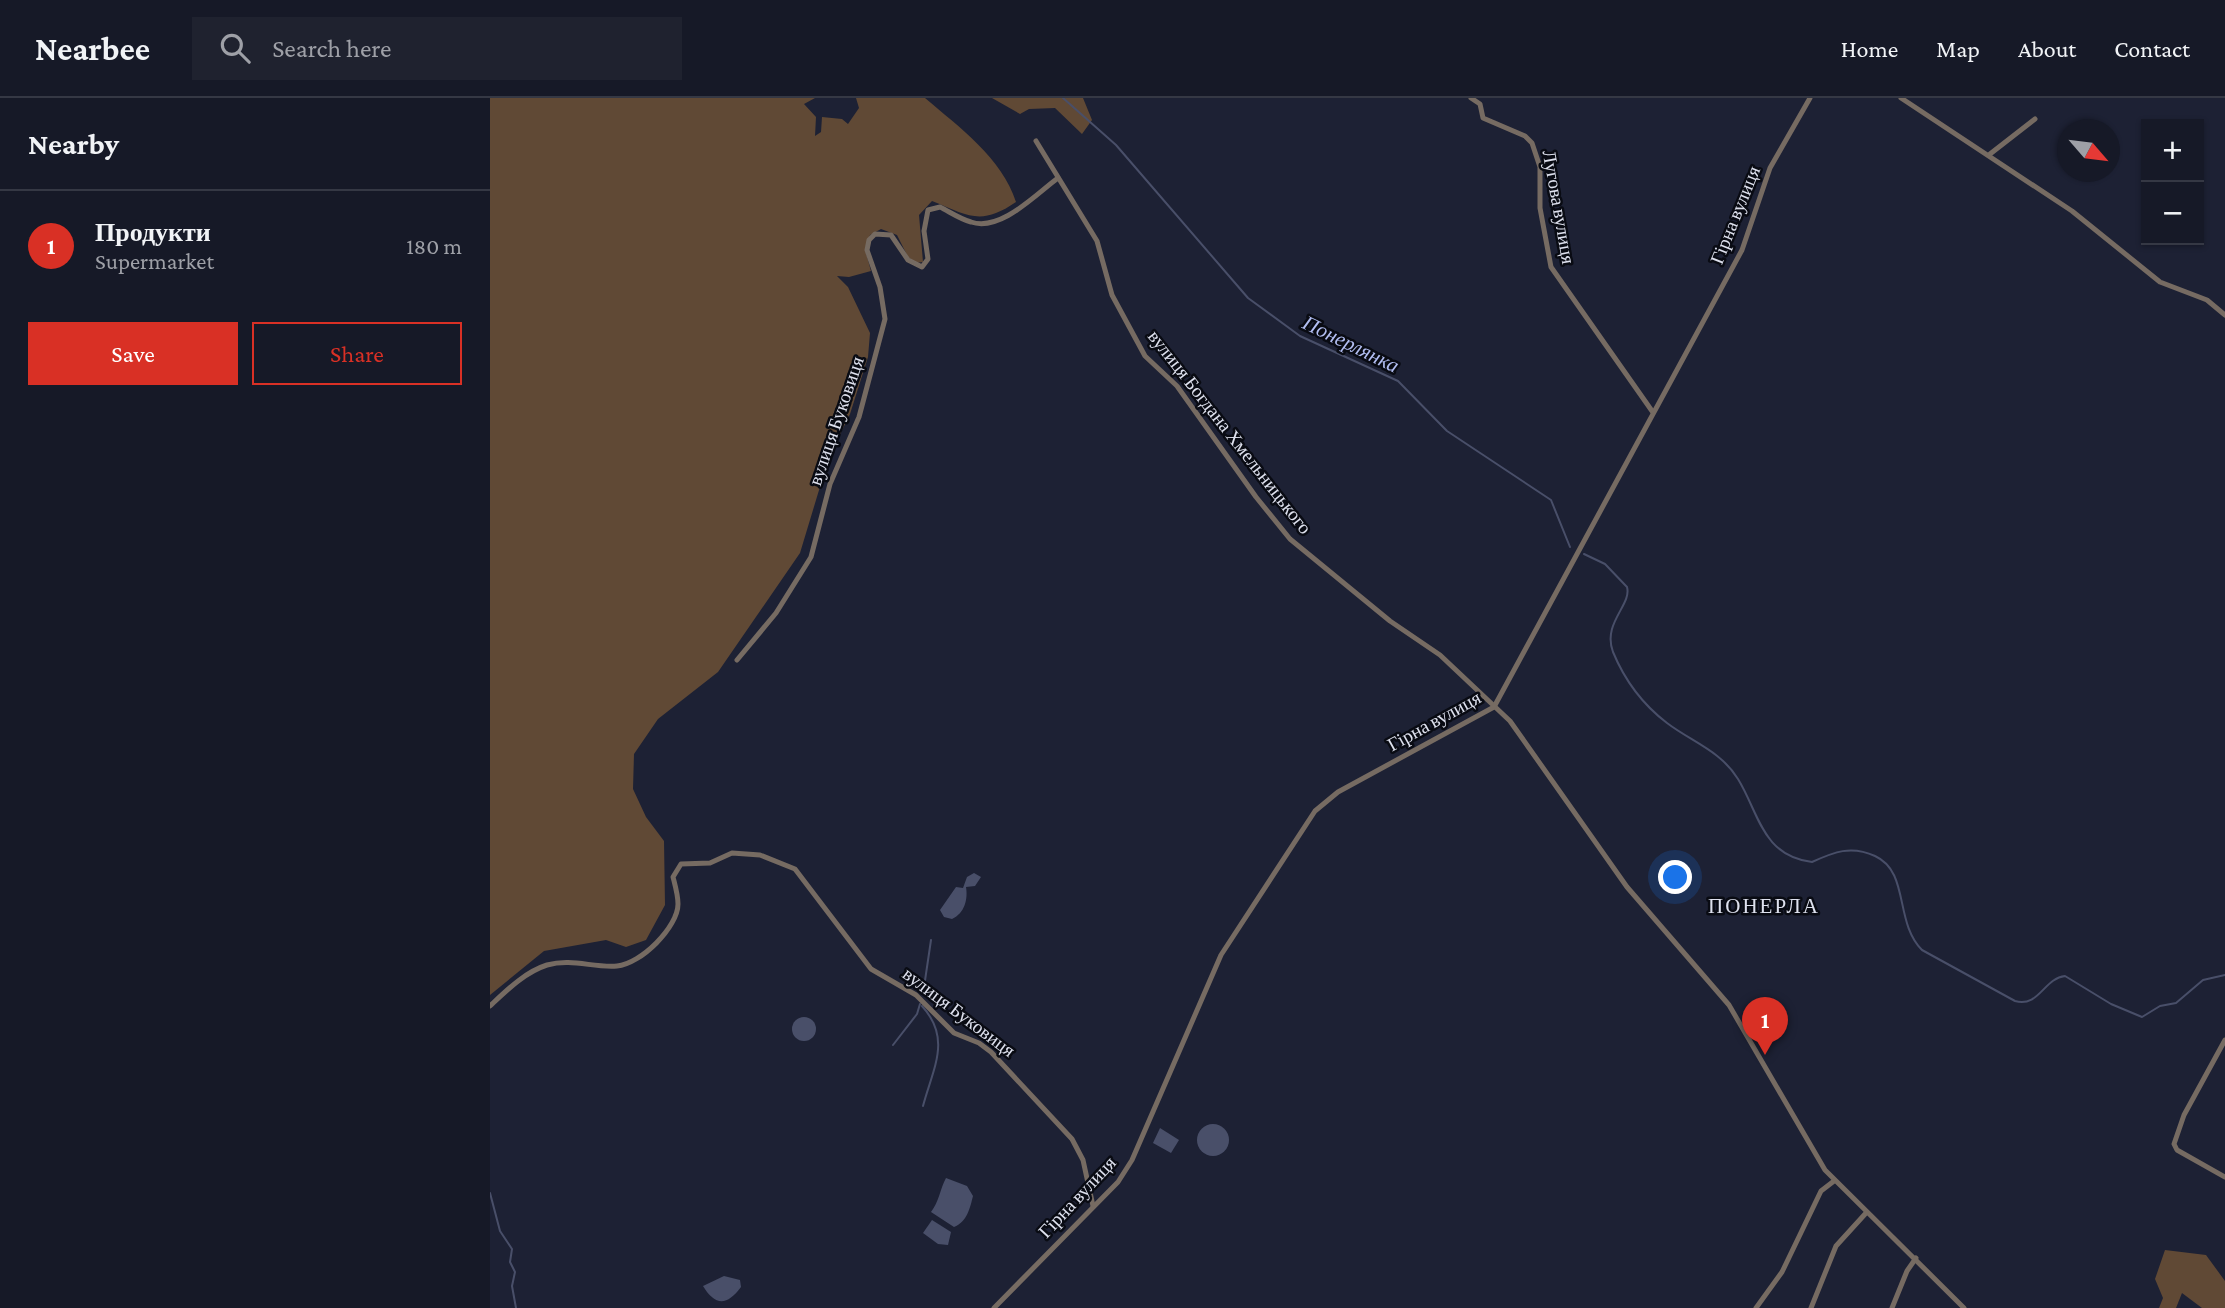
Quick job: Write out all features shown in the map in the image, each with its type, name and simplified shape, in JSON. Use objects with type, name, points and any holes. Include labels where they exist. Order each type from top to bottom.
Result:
[{"type":"street","name":"Лугова вулиця","points":[[1471,98],[1480,104],[1483,118],[1525,136],[1532,144],[1540,167],[1540,208],[1551,267],[1652,411]]},
{"type":"street","name":"Гірна вулиця","points":[[994,1308],[1118,1182],[1132,1160],[1221,955],[1315,811],[1338,792],[1494,707],[1652,411],[1742,250],[1770,168],[1810,98]]},
{"type":"street","points":[[1901,98],[1990,154],[2071,211],[2160,282],[2207,300],[2225,315]]},
{"type":"street","points":[[1990,154],[2035,119]]},
{"type":"street","name":"вулиця Богдана Хмельницького","points":[[1036,141],[1097,241],[1112,295],[1145,355],[1177,386],[1282,529],[1390,621],[1440,654],[1510,721],[1627,887],[1729,1005],[1774,1088],[1834,1181],[1916,1258],[1964,1308]]},
{"type":"street","name":"вулиця Буковиця","points":[[737,660],[776,613],[811,557],[830,484],[859,417],[885,319],[880,287],[867,250],[869,240],[875,234],[891,235],[908,260],[922,267],[928,259],[924,231],[928,210],[940,207],[971,222],[985,224],[999,220],[1058,178]]},
{"type":"street","name":"вулиця Буковиця","points":[[490,1006],[531,972],[548,965],[582,961],[621,966],[639,958],[658,944],[679,906],[673,877],[681,864],[710,863],[732,853],[760,855],[779,860],[795,869],[871,968],[916,995],[954,1032],[979,1043],[1012,1072],[1078,1147],[1093,1206]]},
{"type":"street","points":[[2225,1040],[2184,1115],[2174,1144],[2177,1150],[2225,1177]]},
{"type":"street","points":[[1756,1308],[1782,1272],[1821,1191],[1834,1181]]},
{"type":"street","points":[[1811,1308],[1836,1246],[1866,1213]]},
{"type":"street","points":[[1892,1308],[1907,1271],[1916,1258]]},
{"type":"shaded area","points":[[490,98],[815,98],[804,104],[816,117],[815,136],[821,132],[822,117],[842,119],[848,124],[859,108],[856,98],[925,98],[990,157],[1016,202],[993,214],[975,216],[932,201],[919,215],[923,262],[916,263],[908,257],[897,235],[881,229],[870,235],[865,249],[871,271],[849,277],[837,276],[848,287],[870,333],[868,357],[850,414],[829,457],[800,553],[718,672],[658,719],[634,754],[633,789],[646,817],[664,841],[665,905],[646,940],[626,947],[606,940],[544,951],[490,995]]},
{"type":"shaded area","points":[[992,98],[1083,98],[1092,120],[1082,134],[1055,108],[1029,109],[1020,114]]},
{"type":"shaded area","points":[[2165,1250],[2206,1255],[2225,1281],[2225,1308],[2202,1308],[2182,1293],[2176,1308],[2159,1308],[2163,1298],[2155,1279]]},
{"type":"water","points":[[974,873],[981,877],[975,886],[966,887],[963,909],[952,919],[944,917],[940,910],[956,887],[963,888],[967,877]]},
{"type":"water","points":[[804,1017],[812,1021],[816,1029],[812,1037],[804,1041],[796,1037],[792,1029],[796,1021]]},
{"type":"water","points":[[1213,1124],[1224,1129],[1229,1140],[1224,1151],[1213,1156],[1202,1151],[1197,1140],[1202,1129]]},
{"type":"water","points":[[1160,1128],[1179,1140],[1171,1153],[1153,1143]]},
{"type":"water","points":[[946,1178],[967,1186],[973,1196],[965,1218],[954,1227],[931,1212]]},
{"type":"water","points":[[932,1220],[951,1232],[948,1245],[938,1244],[923,1233]]},
{"type":"water","points":[[724,1276],[740,1280],[741,1287],[731,1298],[721,1301],[712,1297],[703,1286]]},
{"type":"waterway","name":"Понерлянка","points":[[1063,98],[1116,145],[1248,298],[1300,336],[1398,381],[1447,431],[1551,500],[1570,547]]},
{"type":"waterway","name":"Понерлянка","points":[[1584,554],[1605,564],[1627,587],[1625,601],[1611,632],[1611,642],[1623,673],[1642,700],[1667,723],[1715,754],[1731,769],[1764,831],[1782,851],[1812,862],[1850,850],[1875,856],[1886,863],[1898,885],[1913,939],[1922,950],[2015,1001],[2030,1000],[2052,982],[2065,976],[2111,1004],[2142,1017],[2160,1006],[2176,1003],[2203,980],[2225,975]]},
{"type":"waterway","points":[[923,994],[931,940]]},
{"type":"waterway","points":[[893,1045],[917,1014],[920,1004]]},
{"type":"waterway","points":[[922,1006],[931,1018],[938,1042],[935,1066],[923,1106]]},
{"type":"waterway","points":[[490,1193],[500,1231],[512,1249],[510,1262],[515,1272],[512,1286],[516,1308]]},
{"type":"place","name":"Продукти","points":[[1765,1055]]},
{"type":"district","name":"ПОНЕРЛА","points":[[1764,906]]}]
